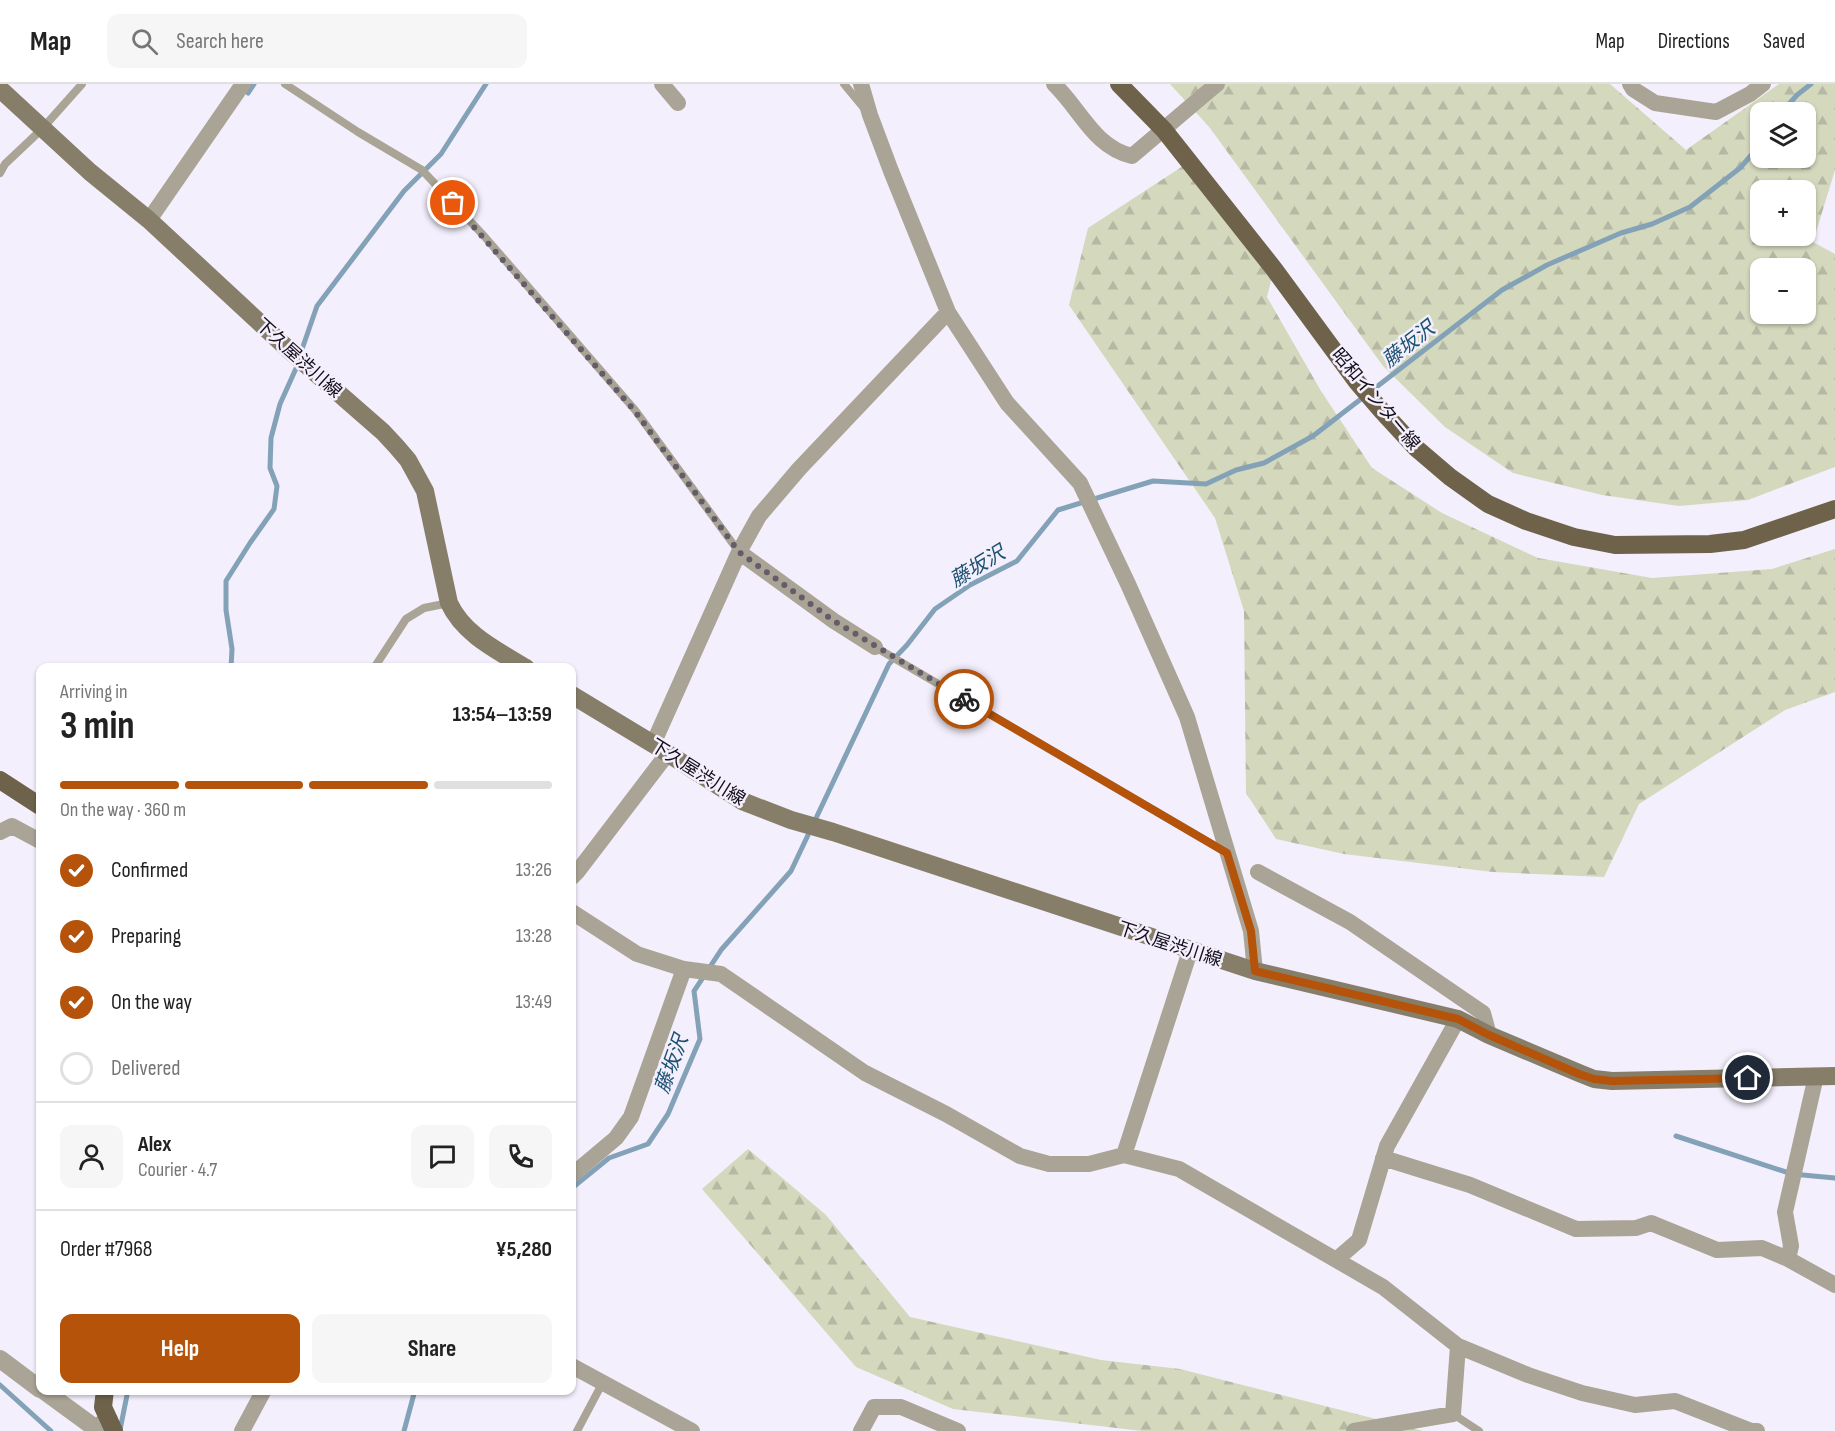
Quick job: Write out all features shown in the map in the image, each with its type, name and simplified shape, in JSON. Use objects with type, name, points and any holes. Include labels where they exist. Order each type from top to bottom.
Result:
[{"type":"main road","name":"昭和インター線","points":[[1119,84],[1164,130],[1274,269],[1357,382],[1381,410],[1416,448],[1450,477],[1488,504],[1526,521],[1574,537],[1615,545],[1710,544],[1744,540],[1835,509]]},
{"type":"main road","name":"下久屋渋川線","points":[[0,89],[90,172],[149,220],[288,349],[383,432],[408,460],[425,490],[449,603],[456,618],[470,632],[518,663]]},
{"type":"main road","name":"下久屋渋川線","points":[[576,697],[742,801],[791,820],[1255,971],[1458,1019],[1489,1035],[1594,1079],[1612,1081],[1835,1076]]},
{"type":"main road","points":[[0,780],[36,803]]},
{"type":"main road","points":[[103,1427],[104,1395]]},
{"type":"street","points":[[149,220],[243,84]]},
{"type":"street","points":[[662,84],[678,103]]},
{"type":"street","points":[[861,84],[870,116],[948,312],[1007,403],[1080,483],[1128,584],[1187,717],[1251,931],[1255,971]]},
{"type":"street","points":[[1054,84],[1102,142],[1120,153],[1132,156],[1217,84]]},
{"type":"street","points":[[1630,84],[1633,89],[1655,103],[1716,112],[1750,94],[1763,84]]},
{"type":"street","points":[[576,872],[660,748],[739,552],[759,516],[799,469],[948,312]]},
{"type":"street","points":[[739,552],[834,621],[875,647]]},
{"type":"street","points":[[0,832],[12,826],[36,840]]},
{"type":"street","points":[[1258,872],[1350,922],[1483,1013],[1489,1035]]},
{"type":"street","points":[[576,915],[637,954],[684,969],[721,974],[865,1073],[946,1114],[1020,1156],[1048,1164],[1089,1164],[1124,1155],[1179,1169],[1383,1287],[1458,1346],[1581,1394],[1635,1405],[1675,1401],[1751,1431],[1757,1431]]},
{"type":"street","points":[[1124,1155],[1190,951]]},
{"type":"street","points":[[576,1171],[616,1138],[631,1117],[684,969]]},
{"type":"street","points":[[1336,1260],[1359,1240],[1387,1146],[1458,1019]]},
{"type":"street","points":[[1788,1259],[1791,1246],[1785,1212],[1816,1076]]},
{"type":"street","points":[[1383,1158],[1470,1185],[1576,1229],[1636,1228],[1651,1223],[1717,1250],[1762,1248],[1788,1259],[1835,1285]]},
{"type":"street","points":[[1354,1431],[1453,1413],[1458,1346]]},
{"type":"street","points":[[0,1359],[36,1386]]},
{"type":"street","points":[[576,1368],[692,1431]]},
{"type":"street","points":[[50,1395],[103,1427]]},
{"type":"street","points":[[242,1431],[261,1395]]},
{"type":"street","points":[[861,1431],[874,1407],[901,1407],[958,1431]]},
{"type":"lane","points":[[0,173],[82,84]]},
{"type":"lane","points":[[285,84],[358,132],[422,170],[484,236],[634,410],[739,552]]},
{"type":"lane","points":[[844,84],[870,116]]},
{"type":"lane","points":[[377,663],[406,619],[424,608],[449,603]]},
{"type":"lane","points":[[875,647],[1227,853]]},
{"type":"lane","points":[[578,1431],[603,1382]]},
{"type":"lane","points":[[1453,1413],[1479,1431]]},
{"type":"green space","points":[[1170,84],[1610,84],[1686,150],[1750,105],[1750,168],[1816,168],[1816,102],[1754,102],[1779,84],[1835,84],[1835,170],[1816,232],[1816,180],[1750,180],[1750,246],[1816,246],[1816,244],[1835,254],[1835,467],[1748,500],[1679,506],[1602,495],[1513,473],[1445,427],[1383,366],[1210,128]]},
{"type":"green space","points":[[1183,166],[1274,269],[1267,297],[1321,391],[1372,468],[1442,513],[1538,558],[1652,578],[1772,569],[1835,549],[1835,692],[1785,710],[1639,804],[1604,877],[1493,872],[1344,854],[1276,839],[1246,793],[1244,611],[1215,518],[1069,305],[1088,228]]},
{"type":"green space","points":[[748,1149],[826,1215],[910,1317],[1101,1360],[1180,1369],[1423,1431],[1142,1431],[953,1409],[856,1367],[702,1189]]},
{"type":"waterway","points":[[248,93],[254,84]]},
{"type":"waterway","points":[[300,355],[317,306],[404,191],[441,154],[486,84]]},
{"type":"waterway","name":"藤坂沢","points":[[1791,102],[1811,84]]},
{"type":"waterway","name":"藤坂沢","points":[[576,1185],[609,1158],[648,1144],[668,1114],[700,1039],[694,991],[721,950],[791,871],[889,664],[935,609],[970,585],[1017,561],[1058,510],[1153,481],[1206,484],[1236,470],[1264,463],[1313,436],[1502,290],[1547,265],[1621,233],[1652,224],[1690,207],[1740,168],[1750,157]]},
{"type":"waterway","points":[[231,663],[232,649],[226,610],[226,581],[274,509],[277,486],[270,468],[271,438],[280,404],[298,364]]},
{"type":"waterway","points":[[1676,1136],[1792,1174],[1835,1178]]},
{"type":"waterway","points":[[0,1385],[51,1431]]},
{"type":"waterway","points":[[120,1430],[127,1395]]},
{"type":"waterway","name":"藤坂沢","points":[[404,1431],[414,1395]]},
{"type":"way so far","points":[[453,203],[634,410],[739,552],[834,621],[964,699]]},
{"type":"route","points":[[964,699],[1227,853],[1251,931],[1255,971],[1458,1019],[1527,1052],[1594,1079],[1612,1081],[1748,1078]]}]
